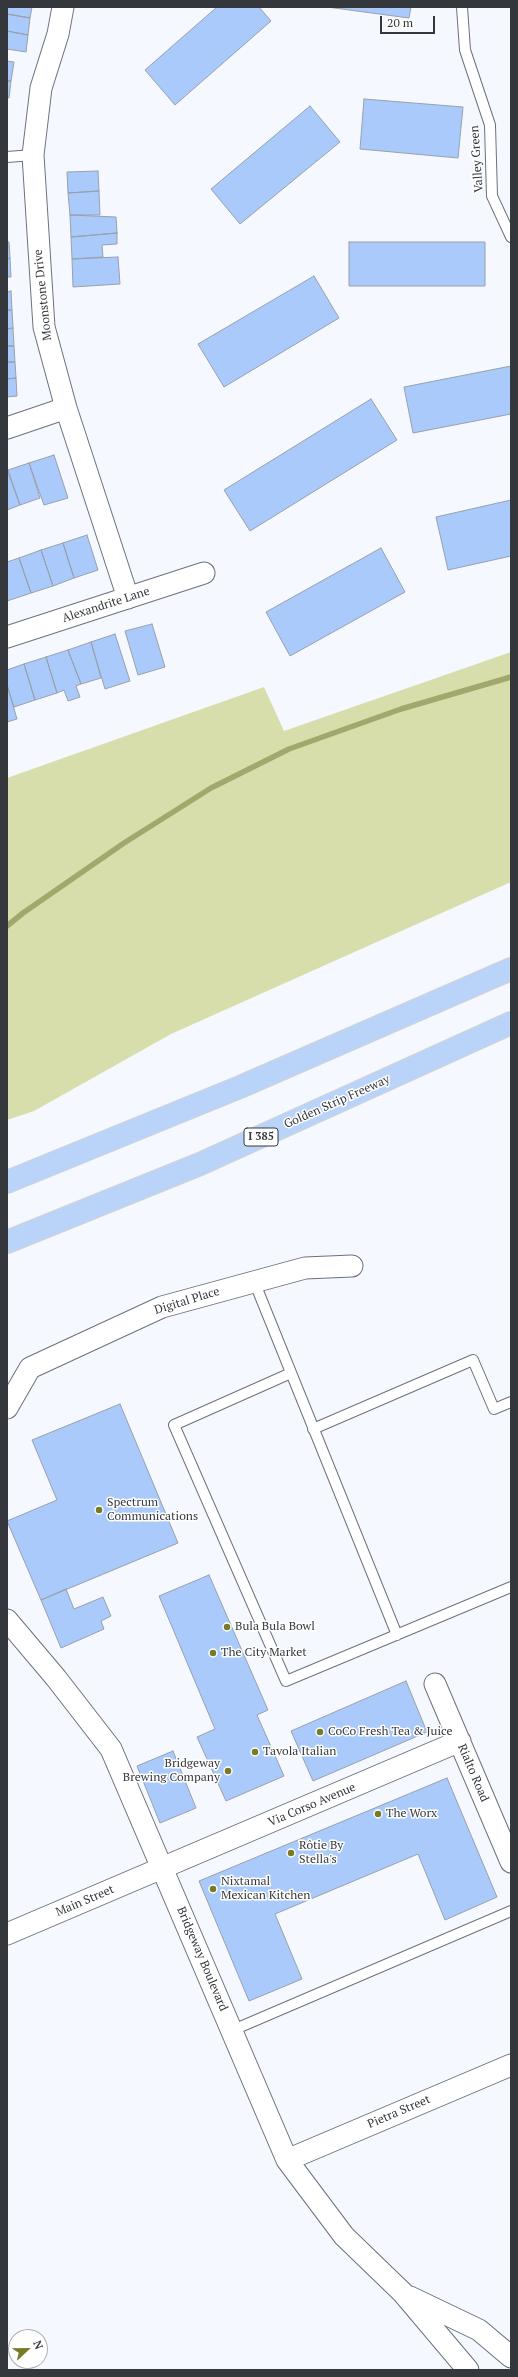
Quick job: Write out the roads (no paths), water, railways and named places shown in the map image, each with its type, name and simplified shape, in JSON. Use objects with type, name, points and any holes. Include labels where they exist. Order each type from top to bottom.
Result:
[{"type":"highway","points":[[7,1182],[240,1087],[511,969]]},
{"type":"highway","name":"Golden Strip Freeway","points":[[7,1242],[200,1164],[511,1023]]},
{"type":"street","name":"Moonstone Drive","points":[[63,7],[58,34],[41,88],[33,155],[44,327],[66,408],[128,598]]},
{"type":"street","points":[[7,428],[66,408]]},
{"type":"street","name":"Alexandrite Lane","points":[[7,637],[204,573]]},
{"type":"street","name":"Digital Place","points":[[7,1408],[30,1368],[162,1307],[305,1268],[352,1266]]},
{"type":"street","name":"Bridgeway Boulevard","points":[[7,1620],[56,1678],[111,1749],[164,1868],[287,2160],[344,2236],[403,2293],[468,2370]]},
{"type":"street","name":"Rialto Road","points":[[435,1684],[511,1862]]},
{"type":"street","name":"Via Corso Avenue","points":[[164,1868],[460,1741]]},
{"type":"street","name":"Main Street","points":[[7,1934],[164,1868]]},
{"type":"street","name":"Pietra Street","points":[[287,2160],[511,2065]]},
{"type":"street","name":"Bridgeway Boulevard","points":[[403,2293],[479,2330],[511,2357]]},
{"type":"lane","name":"Valley Green","points":[[462,7],[465,50],[490,125],[492,196],[511,237]]},
{"type":"lane","points":[[7,157],[33,155]]},
{"type":"lane","points":[[254,1281],[397,1635]]},
{"type":"lane","points":[[313,1429],[473,1360],[494,1409],[511,1402]]},
{"type":"lane","points":[[291,1373],[174,1425],[286,1681],[511,1587]]},
{"type":"lane","points":[[233,2030],[511,1910]]},
{"type":"waterway","points":[[7,926],[23,913],[124,843],[211,788],[289,749],[401,709],[511,677]]},
{"type":"place","name":"Spectrum Communications","points":[[99,1510]]},
{"type":"place","name":"Bula Bula Bowl","points":[[227,1627]]},
{"type":"place","name":"The City Market","points":[[213,1653]]},
{"type":"place","name":"CoCo Fresh Tea & Juice","points":[[320,1732]]},
{"type":"place","name":"Tavola Italian","points":[[255,1752]]},
{"type":"place","name":"Bridgeway Brewing Company","points":[[228,1771]]},
{"type":"place","name":"The Worx","points":[[378,1814]]},
{"type":"place","name":"Rôtie By Stella's","points":[[291,1853]]},
{"type":"place","name":"Nixtamal Mexican Kitchen","points":[[213,1889]]}]
